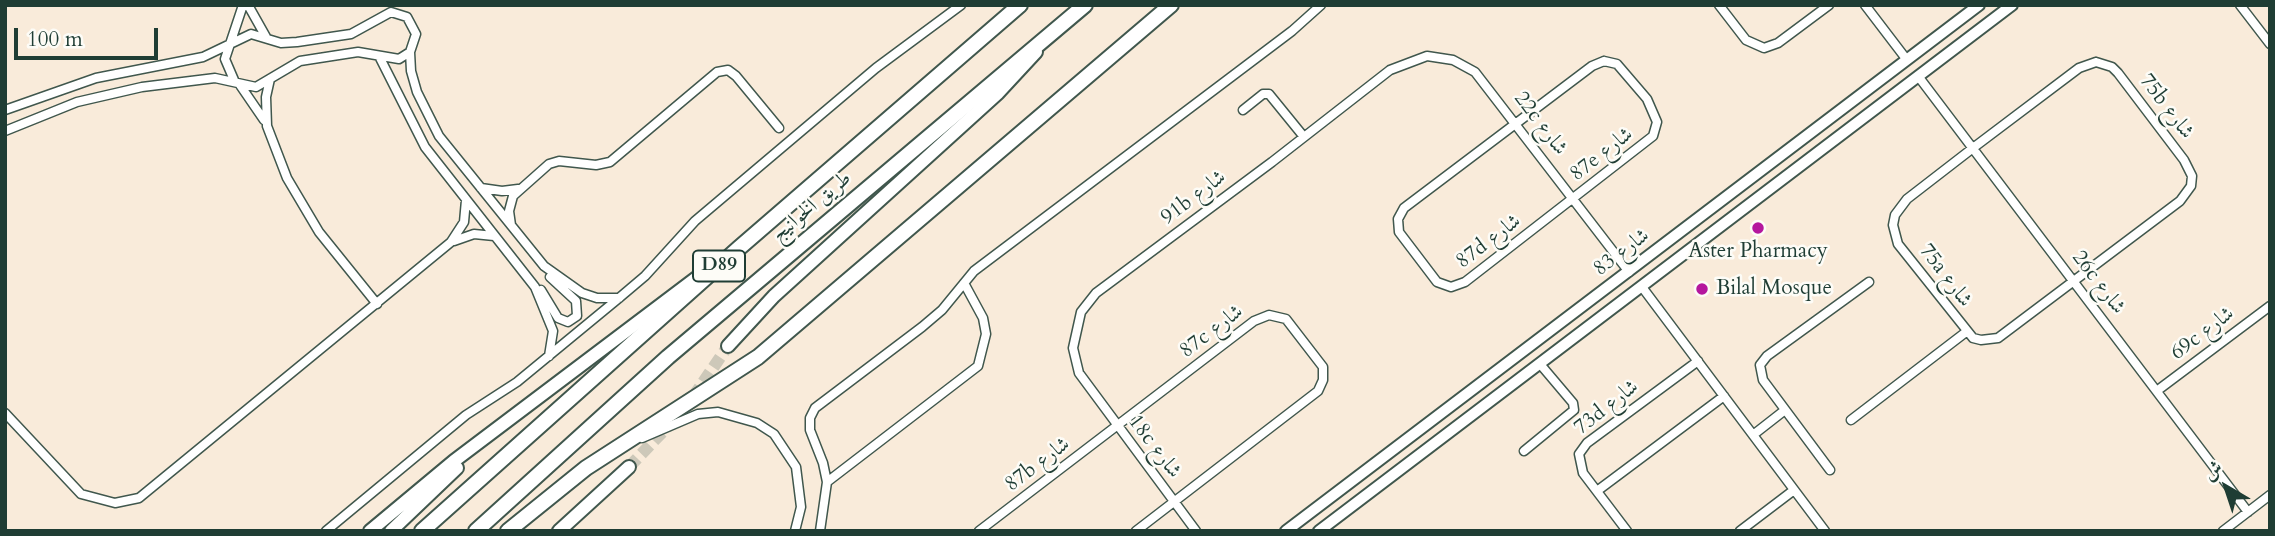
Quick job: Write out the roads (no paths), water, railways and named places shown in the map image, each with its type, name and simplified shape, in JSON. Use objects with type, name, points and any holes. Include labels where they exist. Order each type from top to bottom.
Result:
[{"type":"highway","name":"طريق الخوانيج","points":[[422,531],[739,248],[1019,5]]},
{"type":"highway","name":"طريق الخوانيج","points":[[476,531],[668,357],[1086,5]]},
{"type":"highway","points":[[508,531],[555,491],[619,445],[704,395],[767,350],[1171,5]]},
{"type":"main road","points":[[728,346],[774,296],[998,93],[1046,39]]},
{"type":"main road","points":[[370,531],[415,492],[631,325],[739,248]]},
{"type":"main road","points":[[391,531],[495,432]]},
{"type":"main road","points":[[559,531],[629,467]]},
{"type":"street","points":[[246,5],[266,37]]},
{"type":"street","points":[[246,5],[230,44],[226,68],[267,126],[287,178],[308,215],[377,304]]},
{"type":"street","points":[[373,21],[379,5]]},
{"type":"street","points":[[379,56],[391,75],[415,132],[494,236],[542,291],[558,318],[573,320],[579,311],[576,301],[559,287],[449,149],[427,114],[412,77],[410,52],[416,34],[400,5]]},
{"type":"street","points":[[326,531],[466,415],[517,382],[620,298],[645,276],[695,221],[881,63],[961,5]]},
{"type":"street","points":[[820,531],[827,482],[823,463],[810,430],[810,418],[815,408],[922,327],[974,271],[1292,31],[1321,5]]},
{"type":"street","points":[[1719,5],[1745,40],[1764,48],[1777,43],[1829,5]]},
{"type":"street","points":[[1865,5],[1907,60]]},
{"type":"street","name":"شارع 83","points":[[1286,531],[1979,5]]},
{"type":"street","name":"شارع 83","points":[[1320,531],[2012,5]]},
{"type":"street","points":[[2240,5],[2270,44]]},
{"type":"street","points":[[5,110],[96,78],[204,58],[251,34],[281,43],[297,43],[351,34],[391,12],[405,16]]},
{"type":"street","points":[[5,131],[77,102],[124,91],[206,78],[256,87],[284,68],[300,61],[358,52],[392,60],[410,52]]},
{"type":"street","name":"22c شارع","points":[[1390,69],[1427,56],[1453,60],[1485,81],[1629,272]]},
{"type":"street","name":"87e شارع","points":[[1517,123],[1598,62],[1617,64],[1641,90],[1656,115],[1653,136],[1574,199]]},
{"type":"street","name":"75b شارع","points":[[1973,148],[2087,64],[2104,64],[2118,73],[2184,160],[2192,176],[2191,186],[2180,201],[2074,280]]},
{"type":"street","name":"91b شارع","points":[[1084,384],[1073,348],[1076,324],[1088,302],[1390,69]]},
{"type":"street","points":[[511,225],[511,204],[518,189],[554,162],[596,165],[610,162],[722,70],[737,76],[779,128]]},
{"type":"street","name":"26c شارع","points":[[1918,76],[2248,512]]},
{"type":"street","points":[[267,126],[266,97],[270,79]]},
{"type":"street","points":[[1243,110],[1263,94],[1269,94],[1304,137]]},
{"type":"street","name":"87d شارع","points":[[1517,123],[1404,208],[1398,226],[1402,238],[1437,282],[1456,287],[1574,199]]},
{"type":"street","name":"75a شارع","points":[[1973,148],[1900,206],[1893,225],[1898,244],[1966,332],[1981,340],[1998,338],[2074,280]]},
{"type":"street","points":[[481,188],[502,191],[518,189]]},
{"type":"street","points":[[5,413],[80,494],[103,502],[127,502],[150,491],[452,242],[464,222],[466,200]]},
{"type":"street","points":[[452,242],[474,234],[494,236]]},
{"type":"street","points":[[544,266],[582,293],[597,298],[620,298]]},
{"type":"street","points":[[529,278],[551,323],[553,340],[549,356]]},
{"type":"street","points":[[1830,470],[1760,376],[1763,360],[1869,282]]},
{"type":"street","points":[[827,482],[978,366],[986,334],[983,318],[964,283]]},
{"type":"street","points":[[1642,287],[1825,531]]},
{"type":"street","name":"69c شارع","points":[[2158,390],[2270,306]]},
{"type":"street","name":"87c شارع","points":[[1117,427],[1261,317],[1278,315],[1286,319],[1307,343],[1323,367],[1323,380],[1318,391],[1174,502]]},
{"type":"street","points":[[1851,420],[1966,332]]},
{"type":"street","name":"73d شارع","points":[[1627,531],[1580,467],[1582,448],[1698,361]]},
{"type":"street","points":[[1524,451],[1574,410],[1573,403],[1540,364]]},
{"type":"street","name":"18c شارع","points":[[1084,384],[1196,531]]},
{"type":"street","points":[[1597,491],[1724,396]]},
{"type":"street","points":[[1753,435],[1785,410]]},
{"type":"street","points":[[619,445],[698,415],[718,412],[757,423],[774,434],[796,467],[801,487],[801,507],[795,531]]},
{"type":"street","name":"87b شارع","points":[[979,531],[1117,427]]},
{"type":"street","points":[[1740,531],[1794,490]]},
{"type":"street","points":[[2223,531],[2270,495]]},
{"type":"street","points":[[1136,531],[1174,502]]},
{"type":"tunnel","points":[[693,397],[728,346]]},
{"type":"tunnel","points":[[629,467],[672,422]]},
{"type":"place","name":"Aster Pharmacy","points":[[1758,228]]},
{"type":"place","name":"Bilal Mosque","points":[[1702,289]]}]
